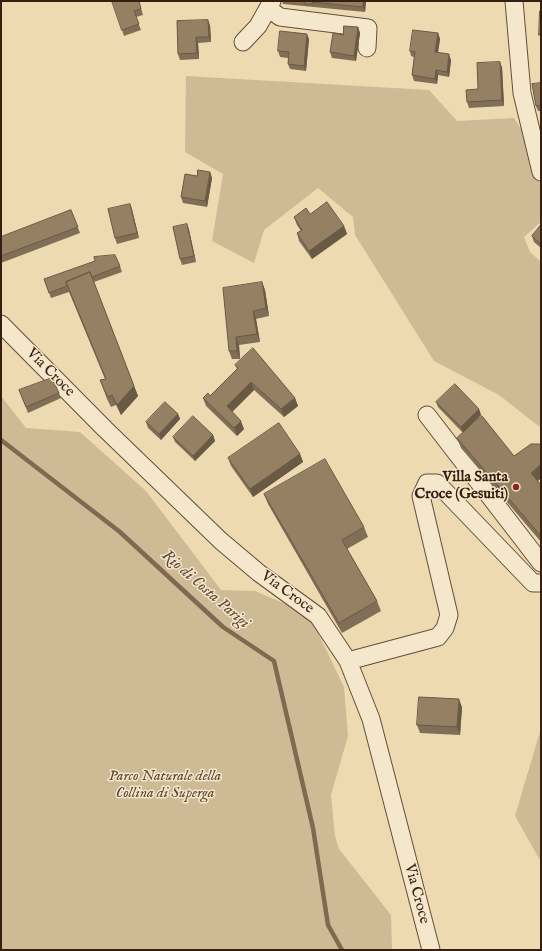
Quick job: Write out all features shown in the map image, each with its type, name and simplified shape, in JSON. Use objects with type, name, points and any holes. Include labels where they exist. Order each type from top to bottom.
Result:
[{"type":"street","points":[[514,1],[522,93],[541,172]]},
{"type":"street","points":[[243,42],[258,26],[271,5],[280,17],[368,28],[366,48]]},
{"type":"street","name":"Via Croce","points":[[1,324],[105,429],[221,541],[259,573],[318,616],[348,661],[371,719],[431,950]]},
{"type":"street","points":[[427,414],[541,563]]},
{"type":"street","points":[[348,661],[438,638],[445,628],[449,615],[421,496],[427,484],[437,483],[533,583],[541,583]]},
{"type":"green space","points":[[186,76],[429,90],[457,121],[514,118],[541,161],[541,222],[524,237],[530,252],[541,262],[541,428],[499,395],[434,361],[355,235],[353,217],[318,188],[264,230],[254,263],[212,241],[223,174],[185,152]]},
{"type":"green space","name":"Parco Naturale della Collina di Superga","points":[[1,396],[26,428],[80,432],[146,491],[221,590],[255,591],[309,614],[344,687],[348,736],[331,795],[335,836],[339,849],[391,915],[392,950],[1,950]]},
{"type":"green space","points":[[541,728],[541,862],[515,816]]},
{"type":"building","points":[[112,1],[139,1],[141,9],[134,11],[139,24],[122,30]]},
{"type":"building","points":[[305,1],[312,1],[313,4],[305,4]]},
{"type":"building","points":[[363,1],[363,7],[312,2]]},
{"type":"building","points":[[540,11],[541,35],[539,35]]},
{"type":"building","points":[[208,20],[209,37],[196,37],[197,53],[178,54],[177,21]]},
{"type":"building","points":[[344,26],[358,27],[354,56],[330,52],[333,33],[343,35]]},
{"type":"building","points":[[413,30],[438,33],[435,52],[449,54],[447,72],[436,70],[435,79],[412,75],[415,52],[410,51]]},
{"type":"building","points":[[280,31],[307,34],[304,66],[288,64],[289,52],[278,51]]},
{"type":"building","points":[[500,62],[502,100],[467,102],[466,90],[478,89],[477,63]]},
{"type":"building","points":[[541,83],[541,105],[536,106],[532,84]]},
{"type":"building","points":[[198,170],[210,172],[205,201],[181,197],[185,174],[197,176]]},
{"type":"building","points":[[327,202],[344,226],[309,251],[297,233],[302,230],[294,217],[306,208],[310,214]]},
{"type":"building","points":[[130,204],[137,233],[115,238],[108,209]]},
{"type":"building","points":[[71,210],[78,227],[1,256],[1,237]]},
{"type":"building","points":[[187,224],[194,256],[180,259],[173,227]]},
{"type":"building","points":[[541,225],[541,244],[532,236]]},
{"type":"building","points":[[115,255],[120,266],[92,277],[90,272],[66,282],[67,286],[49,293],[44,279],[95,261],[94,257]]},
{"type":"building","points":[[90,272],[134,386],[117,405],[112,395],[108,397],[100,380],[106,379],[66,282]]},
{"type":"building","points":[[262,282],[266,308],[253,311],[257,334],[236,337],[237,351],[229,351],[223,288]]},
{"type":"building","points":[[253,348],[295,398],[281,409],[251,382],[227,406],[241,421],[234,428],[203,398],[208,393],[210,396],[238,368],[235,365]]},
{"type":"building","points":[[52,378],[59,393],[26,407],[19,390]]},
{"type":"building","points":[[455,384],[479,409],[461,427],[436,402]]},
{"type":"building","points":[[165,402],[178,414],[159,434],[146,422]]},
{"type":"building","points":[[193,416],[213,435],[193,456],[173,437]]},
{"type":"building","name":"Villa Santa Croce (Gesuiti)","points":[[482,416],[514,456],[531,444],[541,444],[541,464],[531,473],[541,485],[540,535],[457,438]]},
{"type":"building","points":[[279,423],[300,454],[250,489],[228,458]]},
{"type":"building","points":[[325,459],[364,527],[342,540],[377,601],[339,623],[264,494]]},
{"type":"building","points":[[419,697],[459,699],[457,727],[417,725]]},
{"type":"waterway","name":"Rio di Costa Parigi","points":[[1,440],[120,532],[223,627],[274,661],[313,828],[328,925],[342,950]]},
{"type":"place","name":"Villa Santa Croce (Gesuiti)","points":[[516,487]]}]
